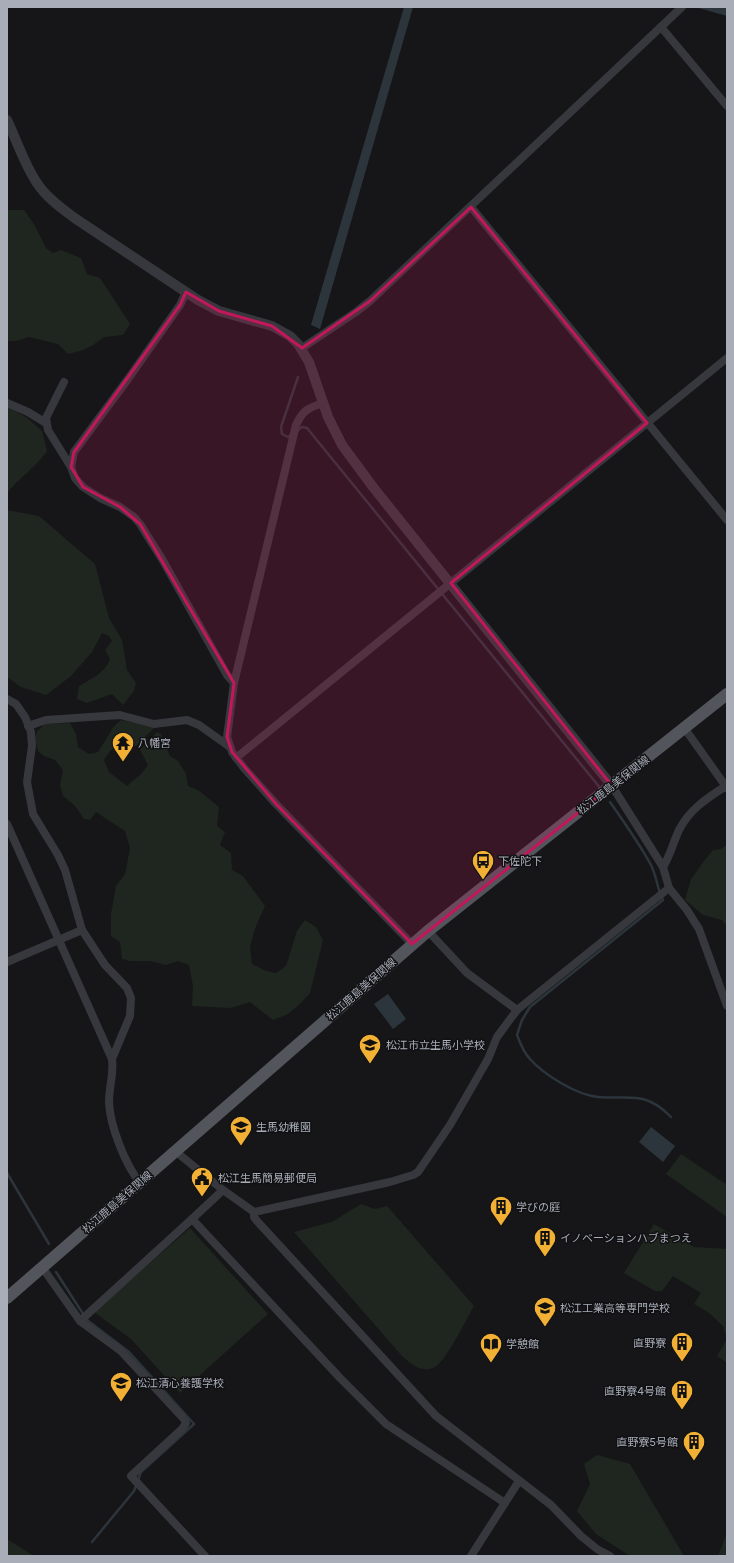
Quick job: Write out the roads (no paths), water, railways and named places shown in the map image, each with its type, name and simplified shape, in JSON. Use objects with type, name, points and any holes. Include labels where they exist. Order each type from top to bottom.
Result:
[{"type":"main road","name":"松江鹿島美保関線","points":[[7,1298],[412,944],[685,729],[727,694]]},
{"type":"street","points":[[302,348],[370,301],[682,7]]},
{"type":"street","points":[[661,27],[727,106]]},
{"type":"street","points":[[7,120],[41,189],[57,205],[186,292],[219,310],[272,326],[290,336],[302,348],[309,362],[323,403],[342,446],[372,487],[451,583],[612,786],[663,867],[669,888],[687,910],[699,929],[727,1006]]},
{"type":"street","points":[[471,207],[727,520]]},
{"type":"street","points":[[71,467],[74,452],[180,305],[186,292]]},
{"type":"street","points":[[236,758],[727,358]]},
{"type":"street","points":[[64,382],[46,418],[46,423],[48,430],[71,467],[75,478],[84,488],[100,498],[120,507],[134,517],[140,524],[162,559],[227,675],[234,683]]},
{"type":"street","points":[[7,403],[28,412],[46,423]]},
{"type":"street","points":[[323,403],[310,407],[301,414],[296,424],[234,683],[227,737],[236,758],[276,804],[412,944]]},
{"type":"street","points":[[7,699],[16,704],[25,717],[31,732],[32,746],[27,782],[33,814],[58,855],[65,870],[82,930],[105,965],[127,988],[132,998],[130,1016],[112,1058]]},
{"type":"street","points":[[28,726],[46,720],[120,715],[154,724],[187,720],[199,725],[230,747]]},
{"type":"street","points":[[663,867],[667,861],[679,830],[688,815],[699,804],[726,787],[685,729]]},
{"type":"street","points":[[7,824],[112,1058],[113,1074],[109,1101],[110,1116],[116,1135],[130,1167],[140,1183]]},
{"type":"street","points":[[175,1151],[223,1190],[254,1212],[390,1182],[413,1175],[424,1166],[450,1125],[488,1059],[497,1037],[517,1010],[669,888]]},
{"type":"street","points":[[7,962],[82,930]]},
{"type":"street","points":[[428,931],[467,973],[517,1010]]},
{"type":"street","points":[[83,1318],[223,1190]]},
{"type":"street","points":[[254,1212],[254,1217],[257,1221],[436,1416],[551,1505],[581,1536],[610,1556]]},
{"type":"street","points":[[192,1219],[341,1379],[386,1424],[505,1503]]},
{"type":"street","points":[[42,1267],[83,1318],[121,1351],[184,1419],[186,1423],[182,1428],[131,1476],[205,1556]]},
{"type":"street","points":[[470,1556],[519,1481]]},
{"type":"waterway","points":[[291,435],[288,437],[282,434],[281,427],[298,377]]},
{"type":"waterway","points":[[297,431],[302,427],[307,428],[601,789]]},
{"type":"waterway","points":[[610,802],[651,865],[663,900],[530,1007],[522,1020],[517,1035],[528,1057],[552,1078],[561,1083],[580,1092],[598,1097],[637,1098],[645,1100],[653,1103],[671,1117]]},
{"type":"waterway","points":[[7,1173],[49,1244]]},
{"type":"waterway","points":[[56,1272],[87,1320],[129,1352],[194,1424],[141,1472],[134,1491],[92,1542]]},
{"type":"place","name":"八幡宮","points":[[123,762]]},
{"type":"place","name":"下佐陀下","points":[[483,880]]},
{"type":"place","name":"松江市立生馬小学校","points":[[370,1064]]},
{"type":"place","name":"生馬幼稚園","points":[[241,1146]]},
{"type":"place","name":"松江生馬簡易郵便局","points":[[202,1198]]},
{"type":"place","name":"学びの庭","points":[[501,1226]]},
{"type":"place","name":"イノベーションハブまつえ","points":[[545,1258]]},
{"type":"place","name":"松江工業高等専門学校","points":[[545,1328]]},
{"type":"place","name":"直野寮","points":[[682,1362]]},
{"type":"place","name":"学憩館","points":[[491,1364]]},
{"type":"place","name":"松江清心養護学校","points":[[121,1402]]},
{"type":"place","name":"直野寮4号館","points":[[682,1410]]},
{"type":"place","name":"直野寮5号館","points":[[694,1462]]}]
